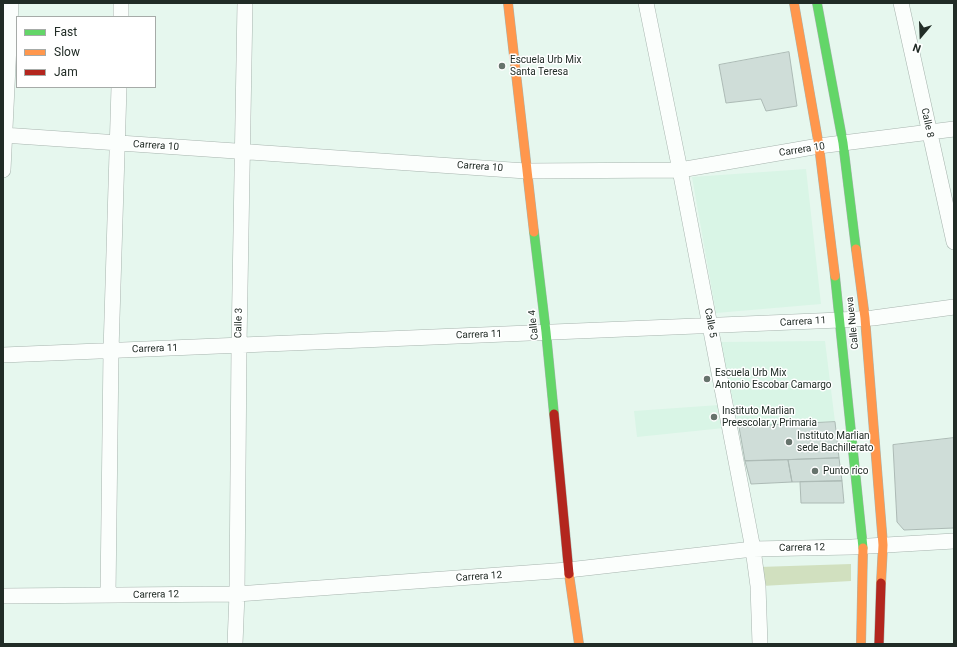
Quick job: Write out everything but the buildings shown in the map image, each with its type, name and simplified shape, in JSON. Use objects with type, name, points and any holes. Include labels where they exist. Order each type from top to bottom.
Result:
[{"type":"main road","name":"Calle 4","points":[[508,3],[526,170],[546,332],[568,570],[579,644]]},
{"type":"main road","name":"Calle Nueva","points":[[794,3],[819,146],[840,320],[863,546],[861,644]]},
{"type":"main road","name":"Calle Nueva","points":[[817,3],[843,143],[865,318],[883,545],[879,644]]},
{"type":"street","points":[[3,170],[11,3]]},
{"type":"street","points":[[121,3],[121,16]]},
{"type":"street","name":"Calle 3","points":[[235,644],[237,594],[239,345],[245,3]]},
{"type":"street","name":"Calle 5","points":[[646,3],[680,170],[753,549],[758,586],[760,644]]},
{"type":"street","name":"Calle 8","points":[[901,3],[954,242]]},
{"type":"street","points":[[108,595],[111,350],[119,88]]},
{"type":"street","name":"Carrera 10","points":[[4,135],[526,170],[680,170],[819,146],[954,130]]},
{"type":"street","name":"Carrera 11","points":[[3,355],[840,320],[954,307]]},
{"type":"street","name":"Carrera 12","points":[[3,596],[237,594],[568,570],[753,549],[863,546],[954,541]]},
{"type":"shaded area","points":[[806,169],[821,304],[716,313],[692,177]]},
{"type":"shaded area","points":[[825,341],[835,422],[739,427],[720,342]]},
{"type":"shaded area","points":[[719,405],[724,428],[637,437],[634,411]]},
{"type":"shaded area","points":[[851,564],[851,581],[762,586],[759,567]]},
{"type":"traffic: fast","points":[[817,3],[843,143],[856,249]]},
{"type":"traffic: fast","points":[[534,232],[554,414]]},
{"type":"traffic: fast","points":[[835,276],[863,548]]},
{"type":"traffic: slow","points":[[508,3],[534,232]]},
{"type":"traffic: slow","points":[[794,3],[819,146],[835,276]]},
{"type":"traffic: slow","points":[[856,249],[865,318],[883,545],[881,583]]},
{"type":"traffic: slow","points":[[861,644],[863,548]]},
{"type":"traffic: slow","points":[[569,574],[579,644]]},
{"type":"traffic: jam","points":[[554,414],[569,574]]},
{"type":"traffic: jam","points":[[879,644],[881,583]]},
{"type":"place","name":"Escuela Urb Mix Santa Teresa","points":[[502,66]]},
{"type":"place","name":"Escuela Urb Mix Antonio Escobar Camargo","points":[[707,379]]},
{"type":"place","name":"Instituto Marlian Preescolar y Primaria","points":[[714,417]]},
{"type":"place","name":"Instituto Marlian sede Bachillerato","points":[[789,442]]},
{"type":"place","name":"Punto rico","points":[[815,471]]}]
